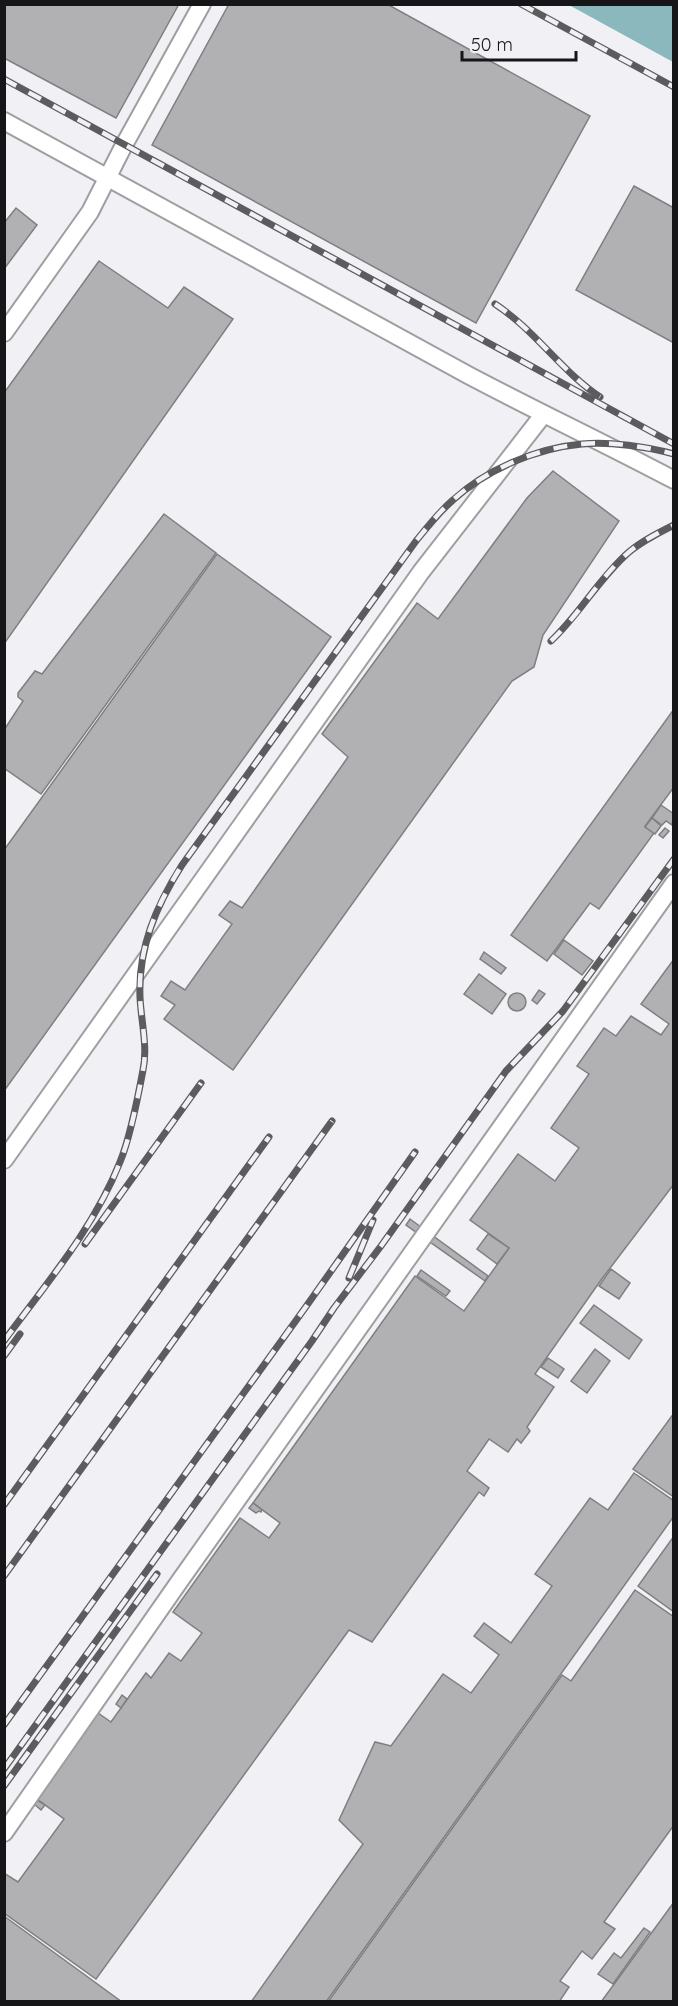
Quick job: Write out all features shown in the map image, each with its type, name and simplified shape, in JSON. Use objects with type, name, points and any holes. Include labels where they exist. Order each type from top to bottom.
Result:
[{"type":"lane","points":[[4,333],[90,212],[202,4]]},
{"type":"lane","points":[[4,121],[543,415],[607,444],[674,480]]},
{"type":"lane","points":[[4,1160],[421,572],[543,415]]},
{"type":"lane","points":[[4,1833],[674,883]]},
{"type":"water","points":[[569,5],[673,5],[673,62]]},
{"type":"building","points":[[4,4],[179,4],[116,118],[4,58]]},
{"type":"building","points":[[229,4],[387,4],[590,116],[476,323],[152,145]]},
{"type":"building","points":[[634,186],[674,208],[674,343],[576,290]]},
{"type":"building","points":[[16,208],[37,225],[4,269],[4,223]]},
{"type":"building","points":[[99,261],[168,308],[184,287],[233,319],[4,644],[4,393]]},
{"type":"building","points":[[553,471],[619,521],[543,635],[534,667],[512,681],[233,1070],[164,1019],[175,1005],[161,996],[171,981],[185,990],[232,924],[219,915],[230,901],[242,908],[348,757],[322,734],[417,603],[438,619],[527,498]]},
{"type":"building","points":[[164,514],[216,553],[41,794],[4,768],[4,730],[23,701],[18,697],[18,693],[35,671],[42,674]]},
{"type":"building","points":[[217,554],[331,637],[4,1091],[4,850]]},
{"type":"building","points":[[674,709],[674,787],[645,826],[654,833],[599,909],[590,903],[547,961],[511,935]]},
{"type":"building","points":[[661,805],[674,814],[672,825],[666,821],[662,825],[652,818]]},
{"type":"building","points":[[652,818],[661,826],[655,834],[645,827]]},
{"type":"building","points":[[665,828],[669,831],[663,838],[659,835]]},
{"type":"building","points":[[564,940],[593,961],[582,975],[554,954]]},
{"type":"building","points":[[484,952],[506,968],[501,974],[480,959]]},
{"type":"building","points":[[674,959],[674,1184],[601,1280],[535,1374],[554,1387],[527,1427],[530,1431],[521,1443],[517,1439],[508,1452],[489,1439],[467,1471],[489,1488],[484,1496],[479,1492],[372,1642],[349,1630],[96,1979],[4,1913],[4,1873],[18,1882],[64,1819],[37,1799],[98,1713],[111,1722],[146,1673],[151,1678],[169,1653],[181,1661],[202,1633],[173,1612],[240,1518],[269,1538],[280,1523],[253,1503],[415,1276],[464,1311],[509,1248],[470,1220],[518,1154],[555,1181],[579,1148],[551,1128],[589,1074],[577,1066],[604,1028],[616,1036],[631,1016],[661,1035],[669,1024],[641,1004]]},
{"type":"building","points":[[479,974],[506,994],[492,1014],[464,994]]},
{"type":"building","points":[[539,990],[545,994],[537,1004],[532,1000]]},
{"type":"building","points":[[517,993],[523,996],[526,1002],[523,1008],[517,1011],[511,1008],[508,1002],[511,996]]},
{"type":"building","points":[[410,1219],[488,1276],[485,1281],[406,1225]]},
{"type":"building","points":[[488,1234],[509,1248],[497,1264],[477,1249]]},
{"type":"building","points":[[611,1269],[630,1283],[619,1299],[599,1286]]},
{"type":"building","points":[[421,1270],[450,1291],[446,1296],[417,1276]]},
{"type":"building","points":[[594,1305],[642,1340],[629,1359],[580,1323]]},
{"type":"building","points":[[595,1349],[610,1361],[587,1393],[571,1381]]},
{"type":"building","points":[[548,1358],[564,1369],[558,1378],[541,1367]]},
{"type":"building","points":[[674,1413],[674,1497],[633,1469]]},
{"type":"building","points":[[634,1473],[674,1501],[674,1516],[326,2002],[251,2002],[363,1844],[339,1820],[375,1742],[391,1746],[443,1674],[471,1693],[499,1655],[474,1636],[484,1623],[511,1643],[552,1586],[535,1574],[590,1498],[608,1510]]},
{"type":"building","points":[[253,1503],[262,1510],[261,1512],[256,1513],[249,1508]]},
{"type":"building","points":[[674,1536],[674,1612],[638,1586]]},
{"type":"building","points":[[635,1590],[674,1617],[674,1825],[604,1922],[615,1929],[592,1959],[582,1951],[560,1981],[569,1987],[559,2002],[328,2002],[562,1675],[571,1681]]},
{"type":"building","points":[[122,1695],[127,1699],[121,1708],[116,1704]]},
{"type":"building","points":[[37,1800],[45,1805],[41,1810],[34,1804]]},
{"type":"building","points":[[674,1902],[674,2002],[601,2002]]},
{"type":"building","points":[[4,1916],[122,2002],[4,2002]]},
{"type":"building","points":[[644,1928],[650,1932],[613,1984],[598,1974],[614,1953],[621,1958]]},
{"type":"railway","points":[[521,4],[674,87]]},
{"type":"railway","points":[[4,79],[674,444]]},
{"type":"railway","points":[[495,304],[523,326],[586,387],[600,397]]},
{"type":"railway","points":[[4,1341],[83,1233],[97,1210],[124,1152],[144,1061],[145,1043],[140,997],[142,961],[150,928],[164,896],[182,865],[416,541],[443,509],[466,489],[497,470],[530,455],[565,446],[593,443],[628,445],[674,454]]},
{"type":"railway","points":[[551,641],[618,562],[645,541],[674,525]]},
{"type":"railway","points":[[4,1769],[506,1071],[563,1011],[674,859]]},
{"type":"railway","points":[[85,1244],[201,1083]]},
{"type":"railway","points":[[4,1576],[332,1121]]},
{"type":"railway","points":[[4,1505],[269,1137]]},
{"type":"railway","points":[[4,1725],[415,1152]]},
{"type":"railway","points":[[349,1278],[373,1220]]},
{"type":"railway","points":[[4,1356],[20,1334]]},
{"type":"railway","points":[[4,1786],[157,1574]]}]
